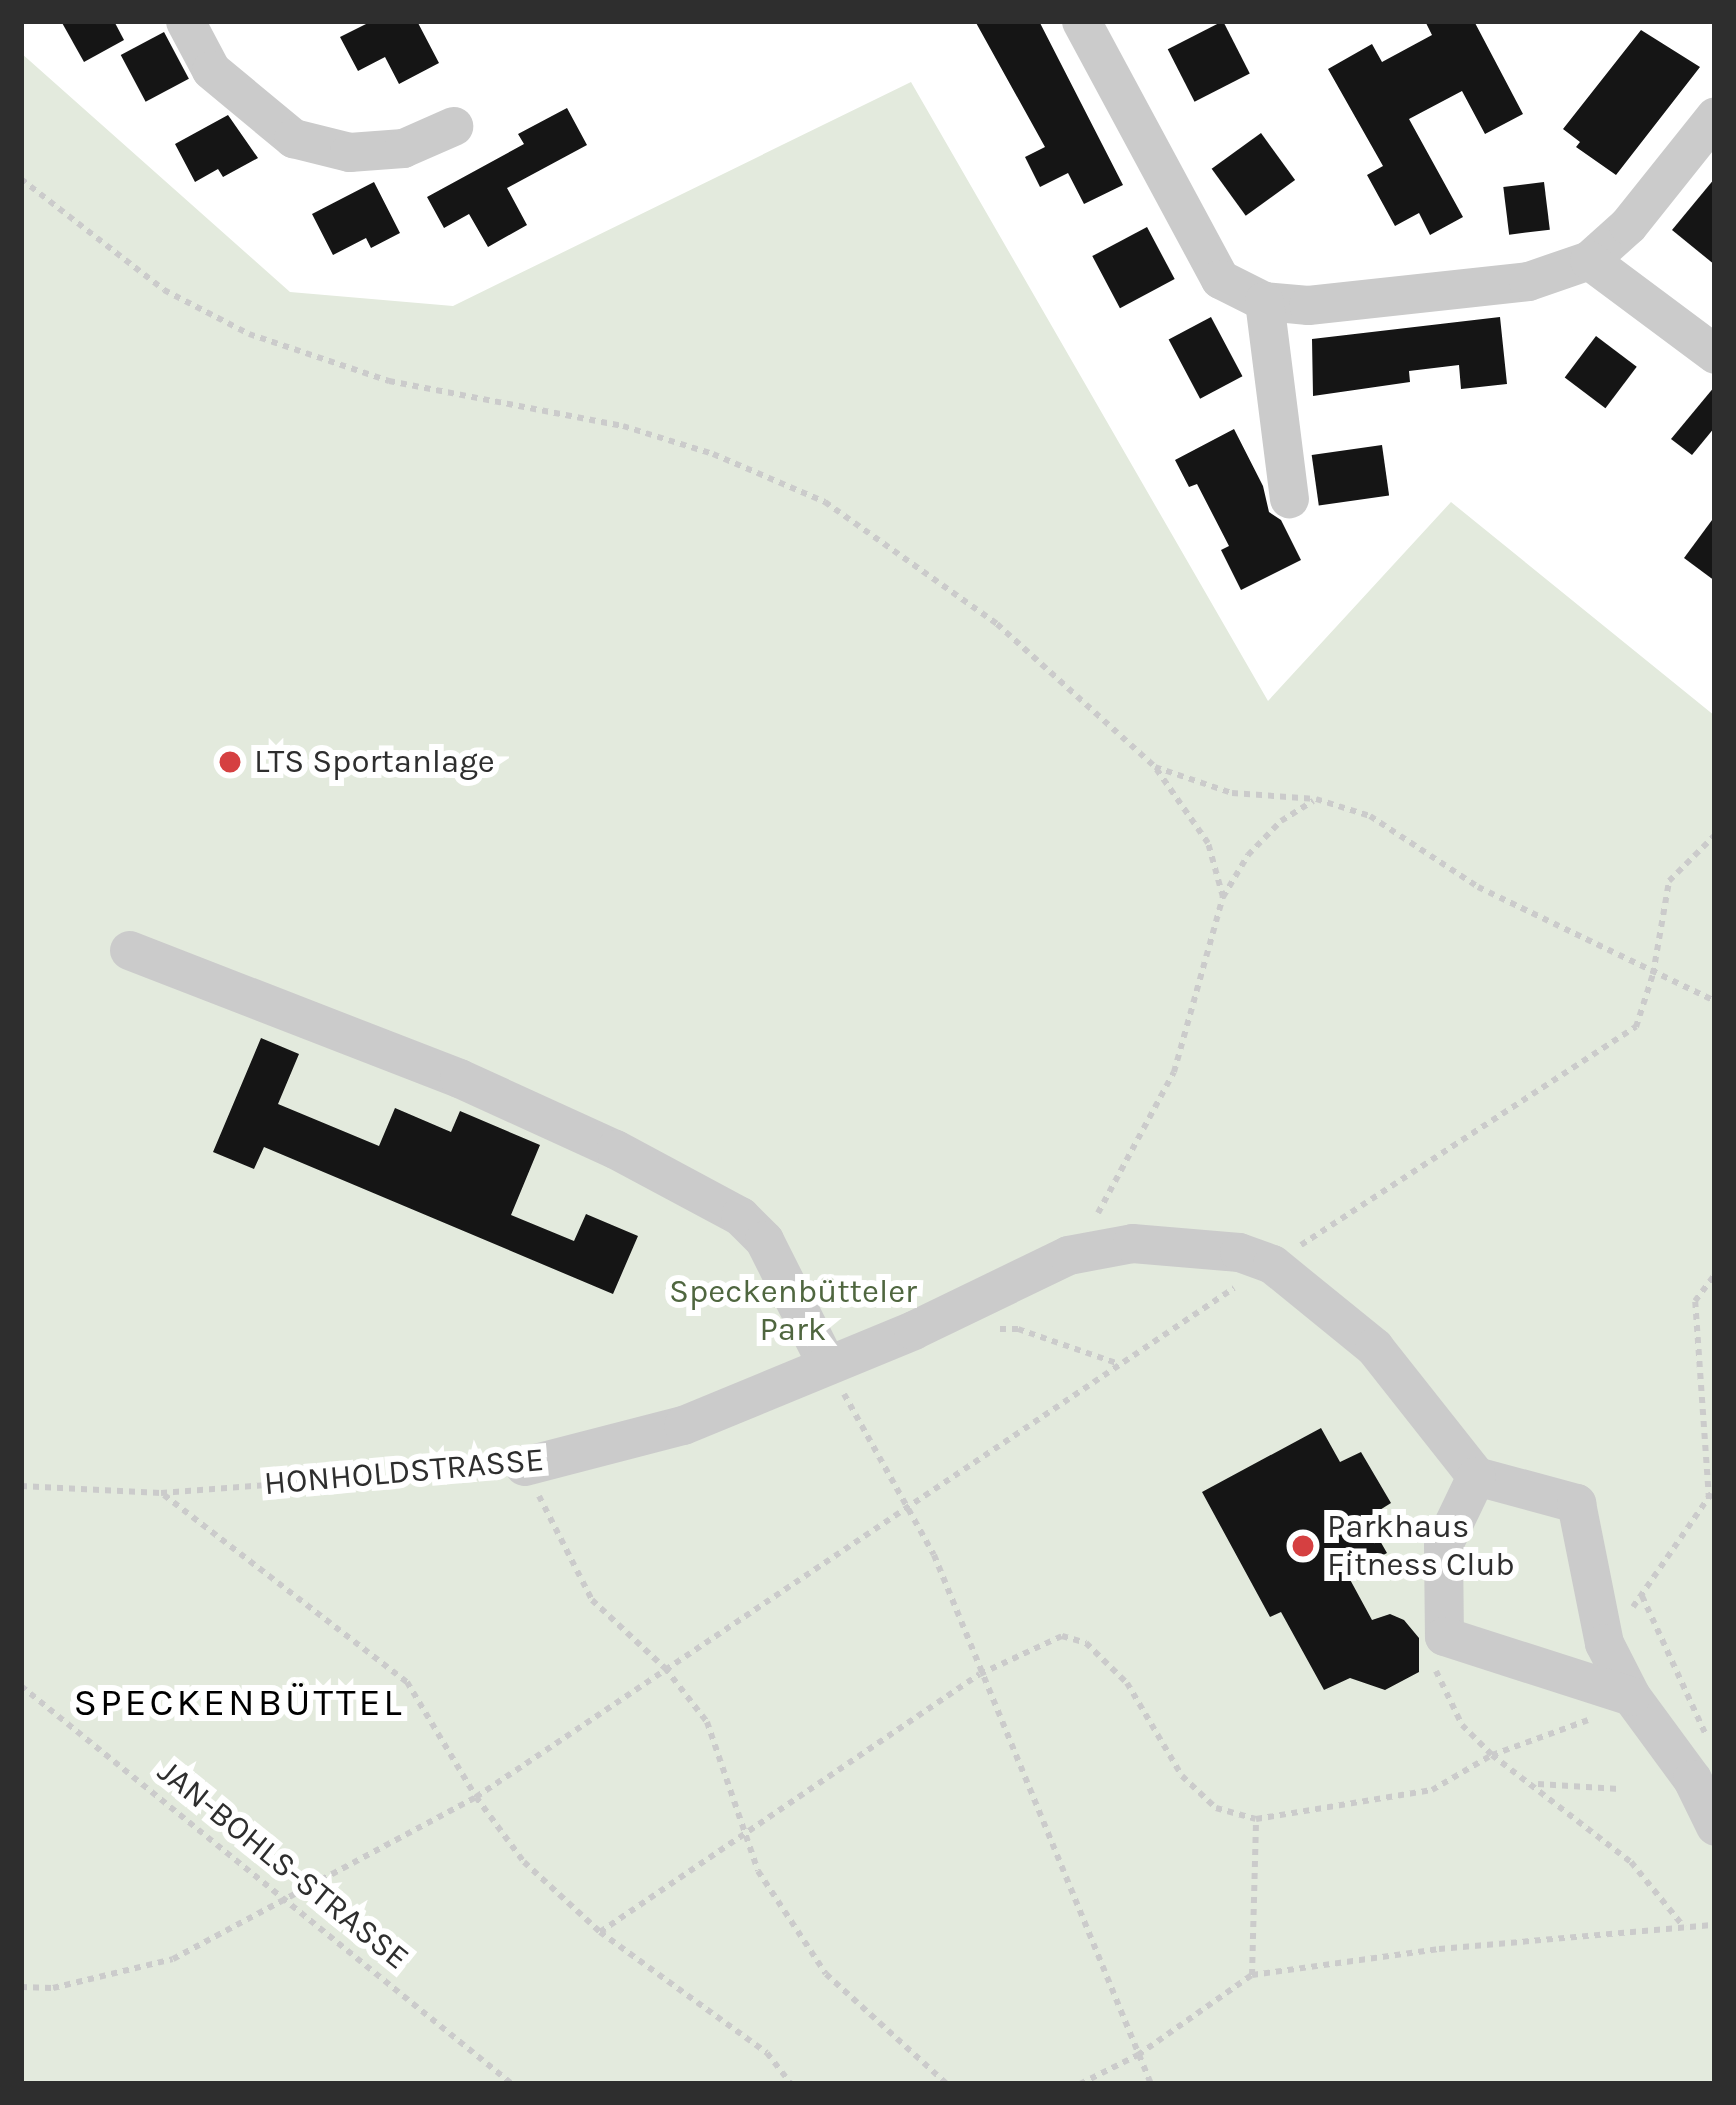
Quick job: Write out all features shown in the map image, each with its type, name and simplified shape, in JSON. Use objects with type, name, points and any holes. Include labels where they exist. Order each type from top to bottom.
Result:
[{"type":"street","points":[[185,21],[211,70],[293,138],[349,152],[367,151],[403,148],[453,126]]},
{"type":"street","points":[[1081,21],[1220,278],[1264,301],[1308,305],[1528,281],[1589,260],[1628,225],[1715,116]]},
{"type":"street","points":[[1589,260],[1715,354]]},
{"type":"street","points":[[1264,301],[1288,498]]},
{"type":"street","points":[[129,950],[460,1078],[615,1149],[740,1216],[764,1240],[827,1365]]},
{"type":"street","name":"HONHOLDSTRASSE","points":[[524,1466],[683,1425],[913,1330],[1068,1255],[1132,1244],[1191,1244],[1272,1264]]},
{"type":"street","points":[[1272,1264],[1373,1347],[1477,1476],[1576,1503],[1604,1643],[1631,1696],[1691,1779],[1715,1826]]},
{"type":"street","points":[[1477,1476],[1443,1545],[1444,1636],[1631,1696]]},
{"type":"path","points":[[21,179],[164,290],[249,334],[389,381],[623,426],[713,454],[825,502],[998,624],[1155,766],[1208,843],[1222,897]]},
{"type":"path","points":[[1155,766],[1232,794],[1316,799],[1370,816],[1478,887],[1715,1001]]},
{"type":"path","points":[[1068,1255],[1108,1198],[1174,1072],[1222,897],[1248,855],[1281,821],[1316,799]]},
{"type":"path","points":[[21,1988],[53,1988],[172,1959],[476,1797],[1116,1363],[1636,1027],[1653,974],[1669,881],[1715,835]]},
{"type":"path","points":[[1709,1499],[1695,1301],[1715,1274]]},
{"type":"path","points":[[997,1329],[1018,1329],[1116,1363]]},
{"type":"path","points":[[827,1365],[909,1503],[1150,2084]]},
{"type":"path","points":[[524,1466],[592,1600],[665,1668],[707,1722],[758,1871],[826,1974],[947,2084]]},
{"type":"path","name":"HONHOLDSTRASSE","points":[[21,1486],[161,1493],[524,1466]]},
{"type":"path","points":[[1604,1643],[1715,1488]]},
{"type":"path","points":[[161,1493],[407,1682],[476,1797],[524,1862],[600,1932],[767,2053],[791,2084]]},
{"type":"path","points":[[1642,1596],[1715,1755]]},
{"type":"path","points":[[600,1932],[980,1674],[1062,1636],[1086,1642],[1127,1683],[1182,1776],[1216,1808],[1256,1819],[1432,1790],[1492,1755],[1596,1717]]},
{"type":"path","points":[[1444,1636],[1433,1661],[1462,1725],[1492,1755],[1630,1862],[1684,1928]]},
{"type":"path","name":"JAN-BOHLS-STRASSE","points":[[21,1686],[512,2084]]},
{"type":"path","points":[[1534,1784],[1619,1790]]},
{"type":"path","points":[[1252,1975],[1256,1819]]},
{"type":"path","points":[[1079,2084],[1138,2055],[1252,1975],[1439,1948],[1715,1925]]},
{"type":"green space","name":"Speckenbütteler Park","points":[[21,53],[290,292],[453,306],[911,82],[1268,701],[1451,502],[1715,716],[1715,2084],[21,2084]]},
{"type":"building","points":[[61,21],[114,21],[124,40],[84,62]]},
{"type":"building","points":[[372,21],[417,21],[439,63],[399,84],[385,57],[358,71],[340,37]]},
{"type":"building","points":[[975,21],[1039,21],[1123,185],[1084,204],[1068,173],[1040,187],[1025,157],[1045,147]]},
{"type":"building","points":[[1223,21],[1250,74],[1195,102],[1168,49]]},
{"type":"building","points":[[1425,21],[1474,21],[1523,114],[1485,134],[1462,91],[1409,119],[1463,217],[1430,235],[1419,213],[1395,226],[1367,175],[1383,166],[1328,69],[1372,44],[1382,62],[1432,35]]},
{"type":"building","points":[[1641,30],[1700,67],[1616,175],[1576,147],[1580,142],[1563,129]]},
{"type":"building","points":[[164,32],[189,79],[146,102],[121,55]]},
{"type":"building","points":[[567,108],[587,145],[507,188],[527,225],[488,247],[469,214],[444,228],[427,197],[524,144],[518,134]]},
{"type":"building","points":[[228,115],[258,158],[223,177],[218,169],[195,182],[175,144]]},
{"type":"building","points":[[1261,133],[1295,180],[1246,216],[1212,169]]},
{"type":"building","points":[[1715,178],[1715,265],[1672,230]]},
{"type":"building","points":[[374,182],[400,233],[371,248],[366,238],[333,255],[312,214]]},
{"type":"building","points":[[1544,182],[1550,230],[1509,235],[1503,187]]},
{"type":"building","points":[[1147,227],[1175,279],[1120,308],[1092,256]]},
{"type":"building","points":[[1211,317],[1242,376],[1200,399],[1169,340]]},
{"type":"building","points":[[1500,317],[1507,384],[1461,389],[1459,365],[1409,371],[1410,382],[1313,396],[1312,339]]},
{"type":"building","points":[[1596,336],[1637,367],[1605,408],[1565,378]]},
{"type":"building","points":[[1715,386],[1715,427],[1692,455],[1671,439]]},
{"type":"building","points":[[1234,429],[1263,486],[1269,512],[1281,520],[1301,560],[1241,590],[1221,550],[1229,546],[1197,484],[1189,487],[1175,460]]},
{"type":"building","points":[[1382,445],[1389,496],[1319,505],[1312,455]]},
{"type":"building","points":[[1715,516],[1715,581],[1684,558]]},
{"type":"building","points":[[261,1038],[299,1054],[278,1104],[379,1146],[395,1108],[451,1132],[460,1111],[540,1145],[511,1215],[574,1241],[586,1214],[638,1236],[613,1294],[264,1147],[254,1169],[213,1152]]},
{"type":"building","points":[[1321,1428],[1340,1462],[1361,1452],[1391,1503],[1367,1518],[1387,1553],[1347,1574],[1372,1620],[1390,1614],[1404,1620],[1419,1638],[1419,1672],[1385,1690],[1350,1678],[1324,1690],[1281,1612],[1270,1617],[1202,1492]]},
{"type":"place","name":"LTS Sportanlage","points":[[230,762]]},
{"type":"place","name":"Parkhaus Fitness Club","points":[[1303,1546]]},
{"type":"district","name":"SPECKENBÜTTEL","points":[[239,1702]]}]
